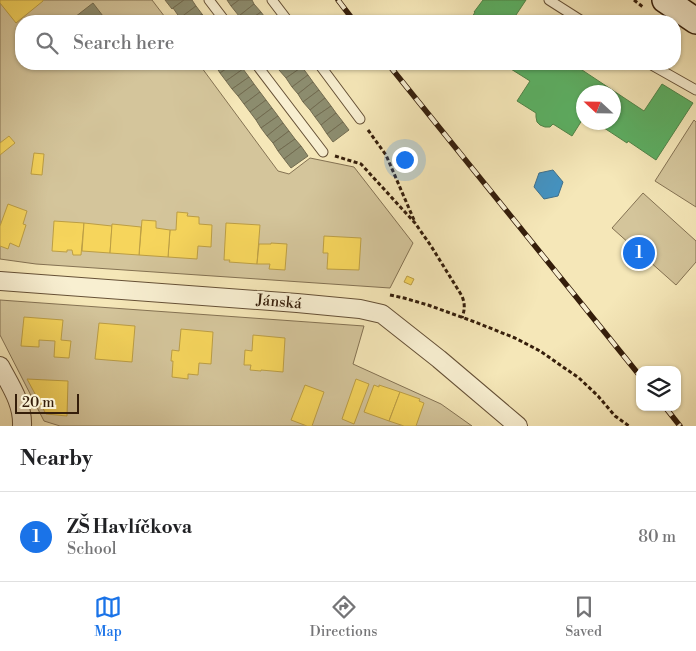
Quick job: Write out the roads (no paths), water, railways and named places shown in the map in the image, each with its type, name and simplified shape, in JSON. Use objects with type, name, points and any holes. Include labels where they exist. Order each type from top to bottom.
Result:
[{"type":"street","points":[[665,0],[696,21]]},
{"type":"street","name":"Jánská","points":[[0,280],[297,303],[371,311],[382,314],[439,358],[518,426]]},
{"type":"street","points":[[0,366],[18,400],[23,416],[22,426]]},
{"type":"lane","points":[[208,0],[219,15]]},
{"type":"lane","points":[[272,0],[283,15]]},
{"type":"lane","points":[[550,0],[573,15]]},
{"type":"lane","points":[[261,70],[323,152]]},
{"type":"lane","points":[[323,70],[360,119]]},
{"type":"lane","points":[[661,70],[696,90]]},
{"type":"railway","points":[[338,0],[349,15]]},
{"type":"railway","points":[[393,70],[636,371]]},
{"type":"railway","points":[[668,411],[680,426]]},
{"type":"place","name":"ZŠ Havlíčkova","points":[[639,253]]}]
